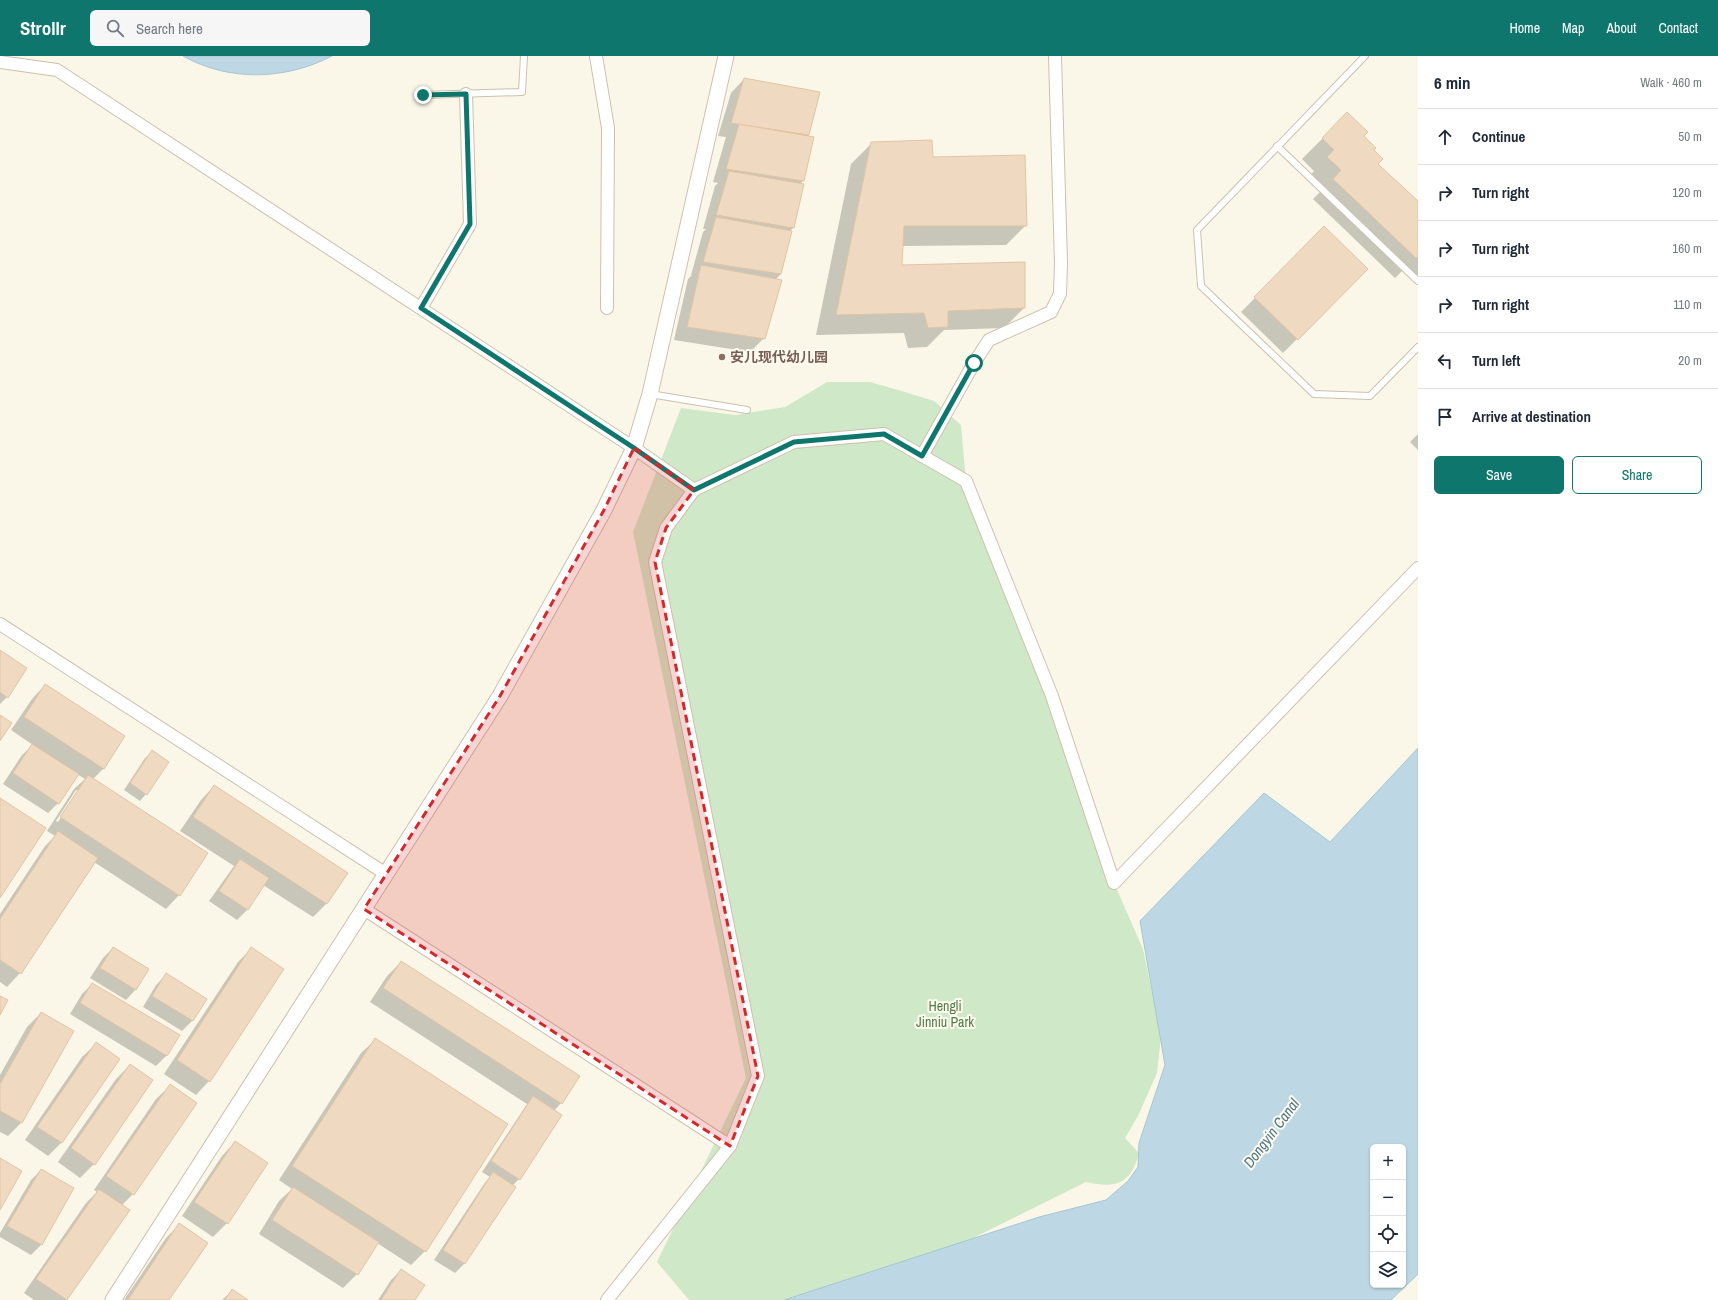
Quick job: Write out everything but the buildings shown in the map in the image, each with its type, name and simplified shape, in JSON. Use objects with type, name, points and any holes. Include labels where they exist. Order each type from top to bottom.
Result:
[{"type":"street","points":[[596,56],[608,128],[607,308]]},
{"type":"street","points":[[113,1300],[500,696],[604,510],[634,448],[650,394],[726,56]]},
{"type":"street","points":[[922,456],[974,363],[989,340],[1051,312],[1060,294],[1061,263],[1055,56]]},
{"type":"street","points":[[0,62],[45,62],[634,448],[694,490]]},
{"type":"street","points":[[421,308],[470,224],[466,94]]},
{"type":"street","points":[[607,1300],[730,1146],[758,1076],[655,562],[666,528],[694,490],[794,442],[884,434],[966,481],[1052,696],[1114,883],[1418,568]]},
{"type":"street","points":[[0,624],[386,874]]},
{"type":"street","points":[[364,909],[730,1146]]},
{"type":"lane","points":[[423,95],[522,92],[524,56]]},
{"type":"lane","points":[[1365,56],[1197,230],[1201,286],[1314,394],[1370,396],[1418,347]]},
{"type":"lane","points":[[1277,146],[1418,281]]},
{"type":"lane","points":[[650,394],[747,410]]},
{"type":"highlighted area","points":[[634,448],[694,490],[666,528],[655,562],[758,1076],[730,1146],[364,909],[500,696],[604,510]]},
{"type":"green space","name":"Hengli Jinniu Park","points":[[827,382],[870,382],[934,401],[961,425],[966,481],[1064,732],[1101,863],[1114,883],[1143,949],[1161,1036],[1157,1073],[1138,1116],[1125,1138],[1139,1153],[1132,1172],[1121,1182],[1106,1185],[1086,1182],[941,1254],[788,1300],[689,1300],[657,1262],[746,1078],[633,532],[681,408],[735,415],[785,407]]},
{"type":"water","points":[[183,56],[332,56],[296,70],[258,75],[238,74],[219,70]]},
{"type":"water","name":"Dongyin Canal","points":[[1418,748],[1418,1274],[1406,1286],[1406,1144],[1370,1144],[1370,1288],[1403,1288],[1391,1300],[784,1300],[1039,1217],[1106,1200],[1128,1181],[1138,1167],[1139,1143],[1165,1065],[1140,921],[1264,793],[1330,842]]},
{"type":"place","name":"安儿现代幼儿园","points":[[722,357]]},
{"type":"route","points":[[423,95],[466,94],[470,224],[421,308],[634,448],[694,490],[749,465],[794,442],[884,434],[922,456],[974,363]]}]
